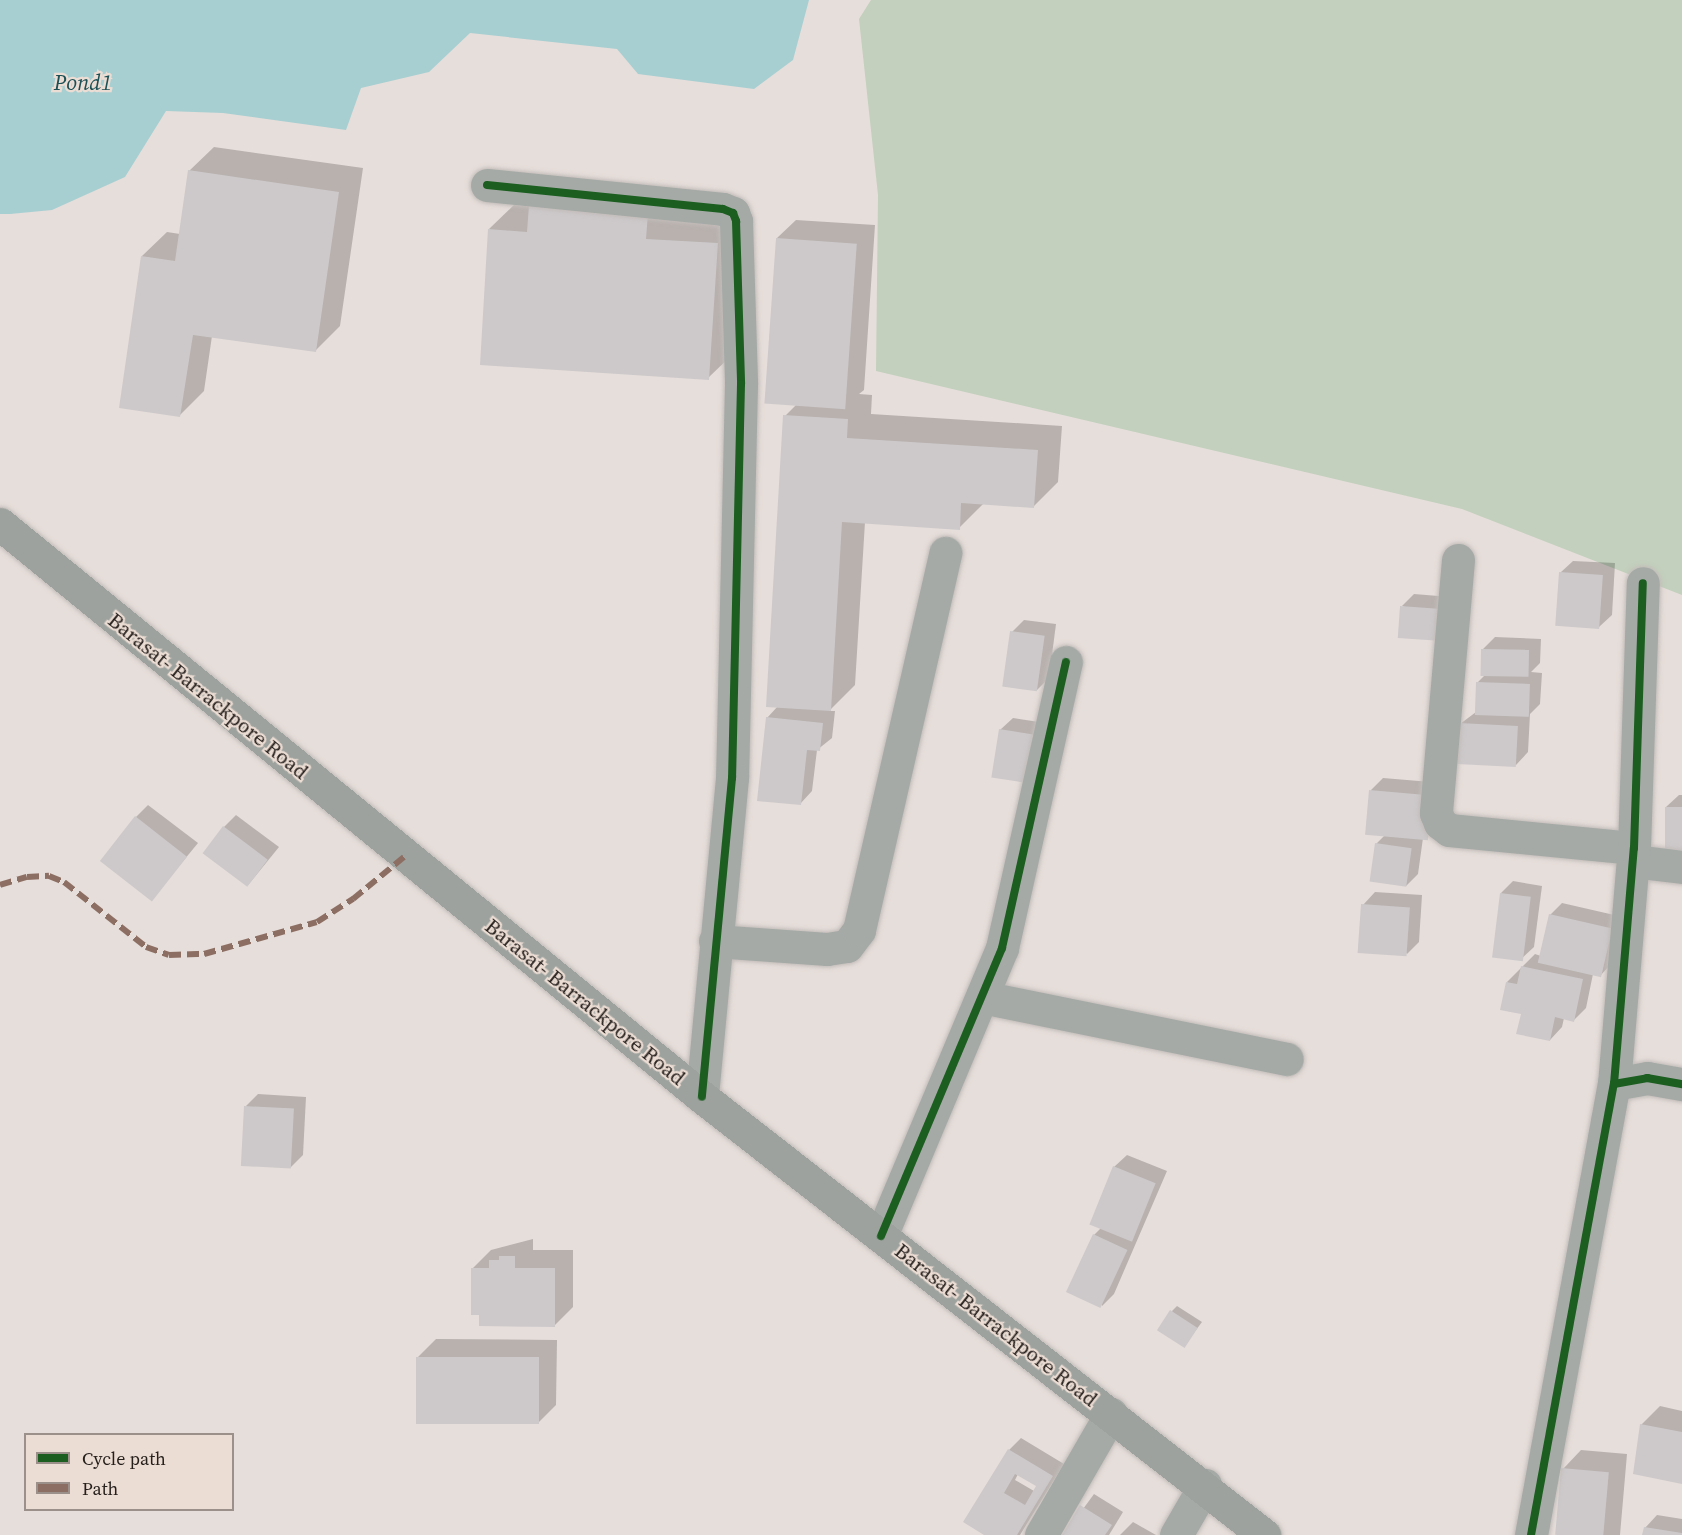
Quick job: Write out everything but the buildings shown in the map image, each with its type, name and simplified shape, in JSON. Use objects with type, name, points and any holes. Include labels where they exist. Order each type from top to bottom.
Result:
[{"type":"main road","name":"Barasat- Barrackpore Road","points":[[0,524],[702,1096],[1111,1414],[1178,1469],[1205,1485],[1264,1535]]},
{"type":"street","points":[[487,185],[723,208],[735,217],[741,384],[738,602],[732,778],[702,1096]]},
{"type":"street","points":[[715,941],[826,949],[847,946],[858,930],[945,553]]},
{"type":"street","points":[[1458,560],[1436,813],[1440,823],[1449,830],[1634,854],[1682,867]]},
{"type":"street","points":[[1531,1535],[1614,1084],[1634,854],[1643,583]]},
{"type":"street","points":[[881,1236],[1002,948],[1066,662]]},
{"type":"street","points":[[982,997],[1287,1059]]},
{"type":"street","points":[[1614,1084],[1647,1078],[1682,1084]]},
{"type":"street","points":[[1041,1535],[1111,1414]]},
{"type":"street","points":[[1176,1535],[1205,1485]]},
{"type":"green space","points":[[871,0],[1682,0],[1682,595],[1462,509],[876,371],[878,195],[859,19]]},
{"type":"water","name":"Pond1","points":[[0,0],[809,0],[793,60],[754,89],[638,74],[617,49],[470,33],[429,72],[361,88],[346,130],[223,113],[166,111],[125,177],[52,210],[0,214]]},
{"type":"marked path","points":[[0,885],[27,877],[49,876],[64,882],[146,947],[169,955],[204,954],[317,922],[353,899],[404,857]]},
{"type":"cycle path","points":[[487,185],[723,209],[733,213],[736,221],[741,384],[732,778],[702,1097]]},
{"type":"cycle path","points":[[1614,1084],[1634,848],[1643,583]]},
{"type":"cycle path","points":[[881,1236],[1002,948],[1066,662]]},
{"type":"cycle path","points":[[1531,1535],[1614,1084],[1647,1078],[1682,1084]]}]
